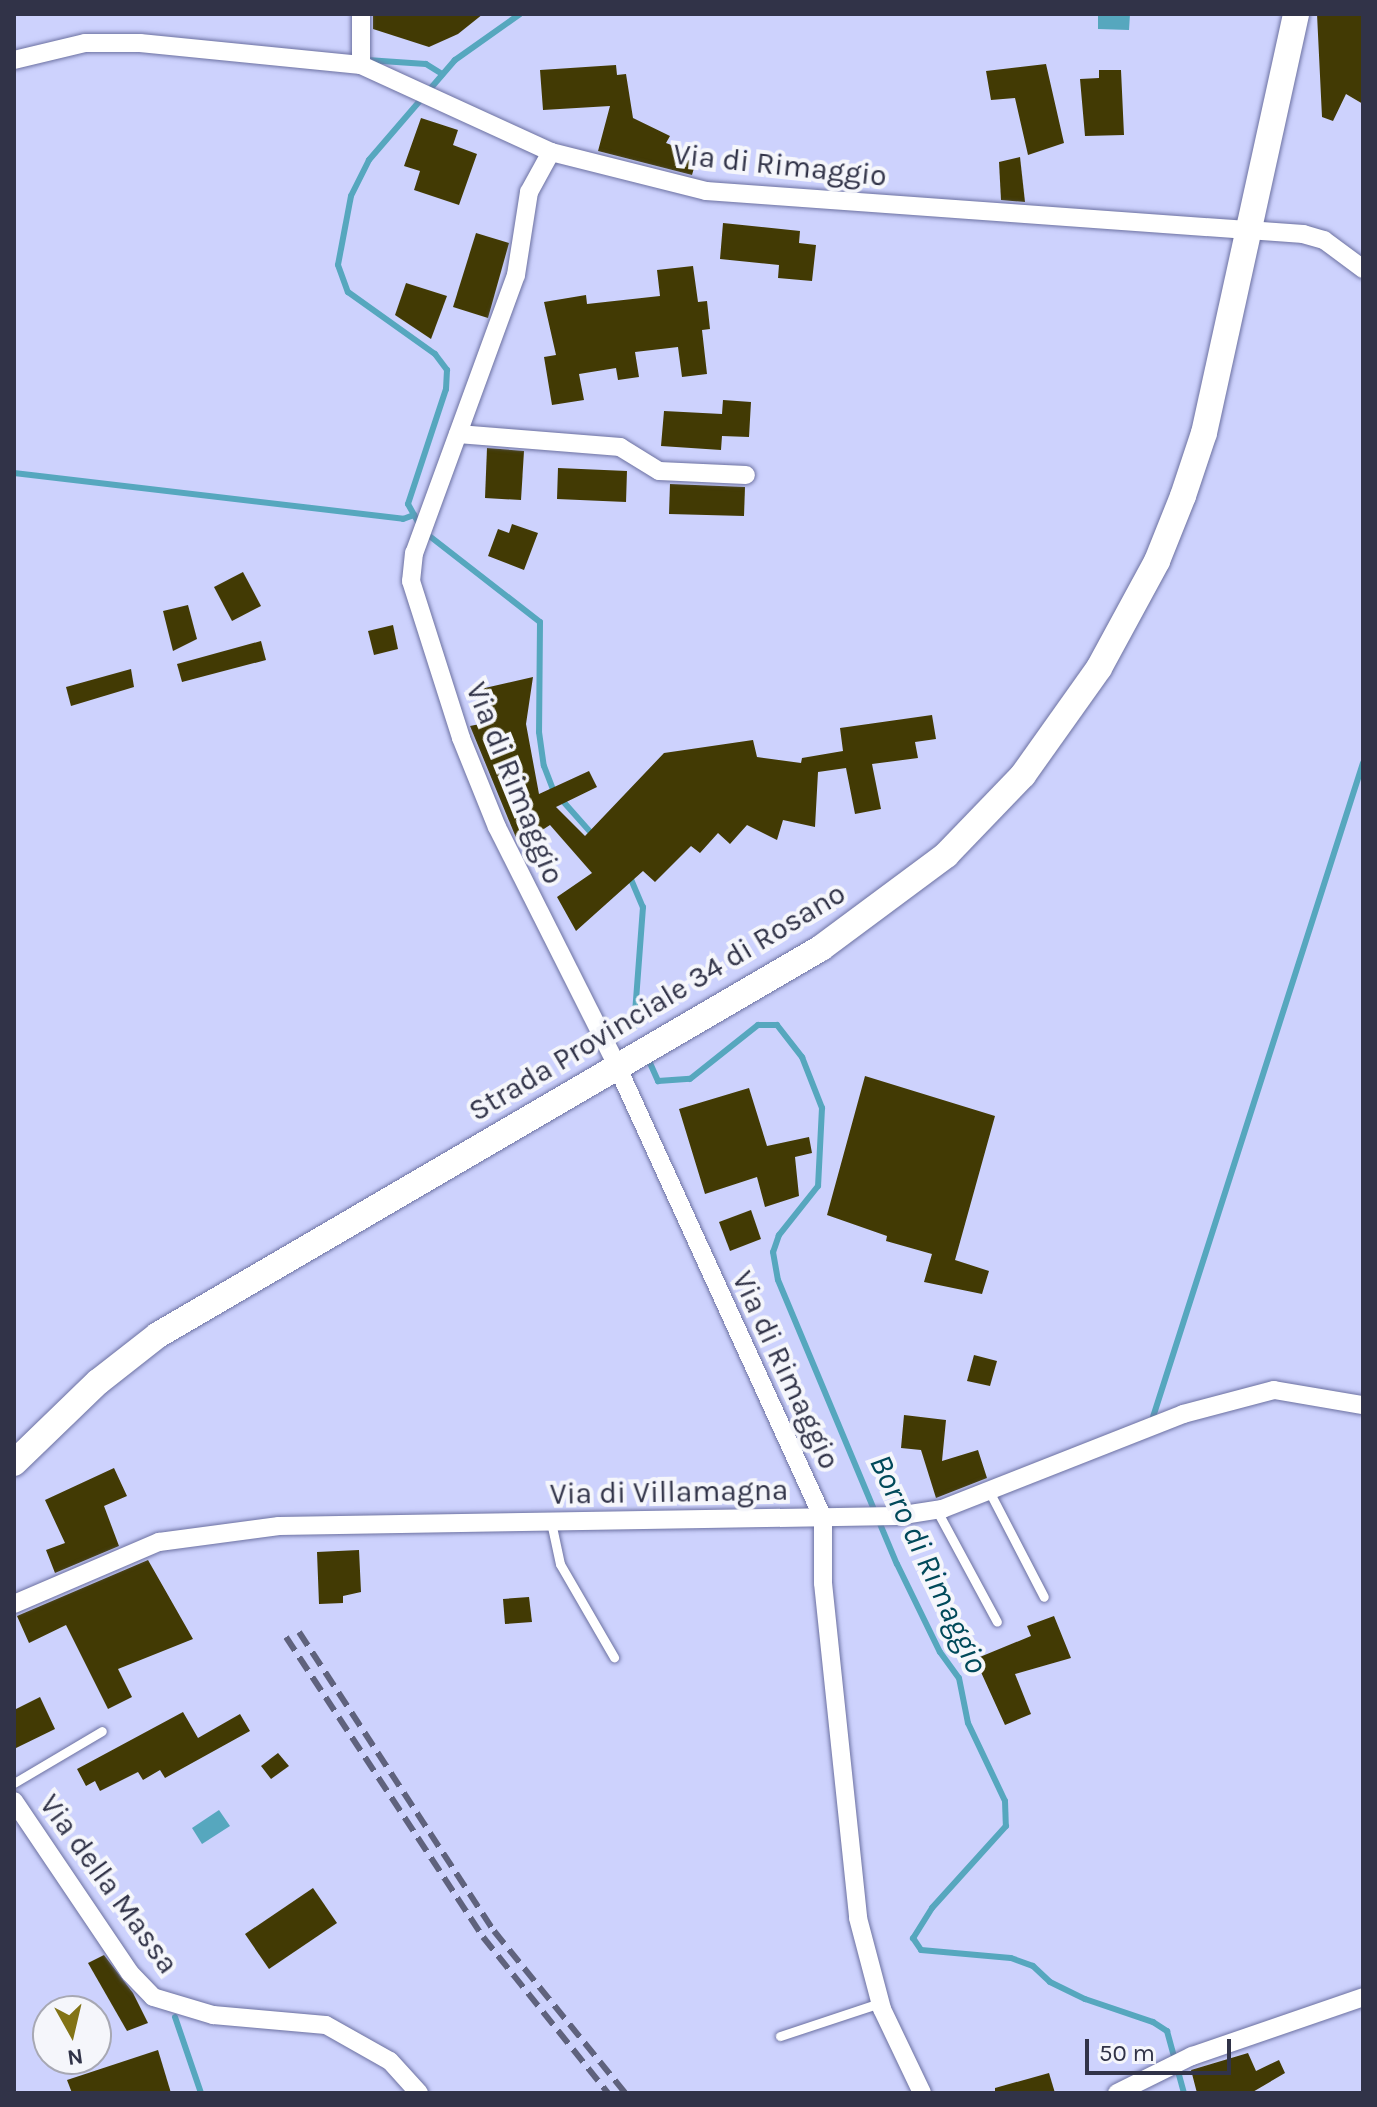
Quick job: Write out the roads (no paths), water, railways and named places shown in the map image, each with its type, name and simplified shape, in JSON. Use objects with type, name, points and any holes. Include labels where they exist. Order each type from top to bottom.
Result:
[{"type":"main road","name":"Strada Provinciale 34 di Rosano","points":[[14,1463],[98,1382],[158,1335],[821,948],[897,894],[972,830],[1047,743],[1106,656],[1172,526],[1204,433],[1296,14]]},
{"type":"street","points":[[361,14],[361,65]]},
{"type":"street","points":[[14,60],[85,43],[140,43],[361,65],[403,81],[551,152]]},
{"type":"street","name":"Via di Rimaggio","points":[[922,2093],[880,2003],[858,1918],[823,1583],[823,1518],[622,1063],[497,827],[461,738],[420,619],[411,581],[414,553],[516,275],[529,192],[551,152],[706,191],[1313,236],[1363,269]]},
{"type":"street","points":[[458,434],[620,447],[659,471],[746,475]]},
{"type":"street","name":"Via di Villamagna","points":[[14,1604],[159,1542],[279,1526],[897,1516],[936,1509],[989,1491],[1183,1414],[1274,1390],[1363,1405]]},
{"type":"street","name":"Via della Massa","points":[[14,1801],[130,1973],[153,1997],[213,2015],[326,2025],[390,2061],[419,2093]]},
{"type":"street","points":[[1117,2093],[1192,2056],[1363,1997]]},
{"type":"lane","points":[[989,1491],[1044,1597]]},
{"type":"lane","points":[[936,1509],[997,1622]]},
{"type":"lane","points":[[551,1522],[560,1564],[614,1657]]},
{"type":"lane","points":[[14,1783],[102,1731]]},
{"type":"lane","points":[[780,2036],[880,2003]]},
{"type":"water","points":[[1098,14],[1130,14],[1129,30],[1098,29]]},
{"type":"water","points":[[219,1810],[230,1826],[202,1844],[192,1828]]},
{"type":"waterway","name":"Borro di Rimaggio","points":[[520,14],[455,60],[369,160],[351,196],[338,265],[348,292],[435,354],[447,370],[446,389],[408,504],[423,531],[540,622],[539,732],[544,766],[553,790],[593,835]]},
{"type":"waterway","points":[[367,60],[426,64],[442,74]]},
{"type":"waterway","points":[[14,473],[403,519],[414,515]]},
{"type":"waterway","points":[[1153,1417],[1363,763]]},
{"type":"waterway","name":"Borro di Rimaggio","points":[[630,877],[643,907],[634,1028]]},
{"type":"waterway","name":"Borro di Rimaggio","points":[[650,1063],[658,1081],[690,1079],[758,1025],[777,1025],[802,1057],[822,1108],[818,1186],[779,1235],[773,1252],[778,1280],[897,1564],[940,1652],[959,1678],[968,1723],[1005,1801],[1006,1826],[932,1908],[913,1938],[921,1950],[1011,1958],[1033,1966],[1050,1982],[1085,1999],[1153,2022],[1167,2031],[1184,2093]]},
{"type":"waterway","points":[[175,2017],[201,2093]]},
{"type":"railway","points":[[299,1632],[494,1931],[625,2093]]},
{"type":"railway","points":[[286,1637],[483,1937],[608,2093]]}]
